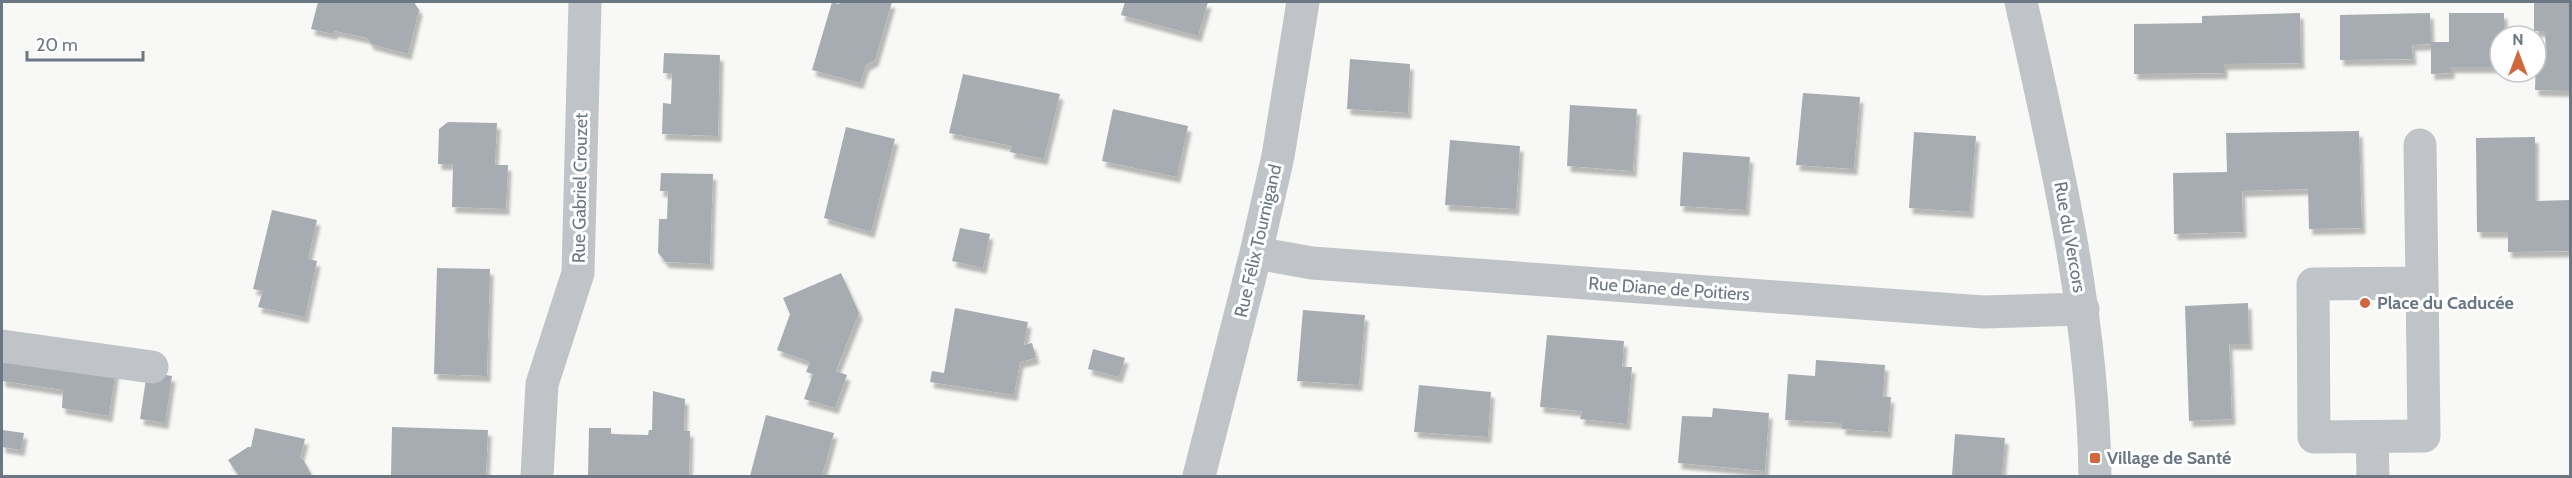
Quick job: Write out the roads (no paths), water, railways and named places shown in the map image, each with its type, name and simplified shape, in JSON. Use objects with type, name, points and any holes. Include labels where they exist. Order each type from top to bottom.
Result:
[{"type":"street","name":"Rue Gabriel Crouzet","points":[[537,477],[542,384],[578,273],[585,2]]},
{"type":"street","name":"Rue Félix Tournigand","points":[[1199,477],[1256,254],[1278,156],[1303,2]]},
{"type":"street","name":"Rue du Vercors","points":[[2021,2],[2056,160],[2083,309],[2095,477]]},
{"type":"street","points":[[2420,145],[2422,283],[2424,436],[2314,437],[2313,284],[2422,283]]},
{"type":"street","name":"Rue Diane de Poitiers","points":[[1256,254],[1312,263],[1983,312],[2083,309]]},
{"type":"street","points":[[2,346],[152,368]]},
{"type":"street","points":[[2372,437],[2373,477]]},
{"type":"place","name":"Place du Caducée","points":[[2365,303]]},
{"type":"place","name":"Village de Santé","points":[[2095,458]]}]
